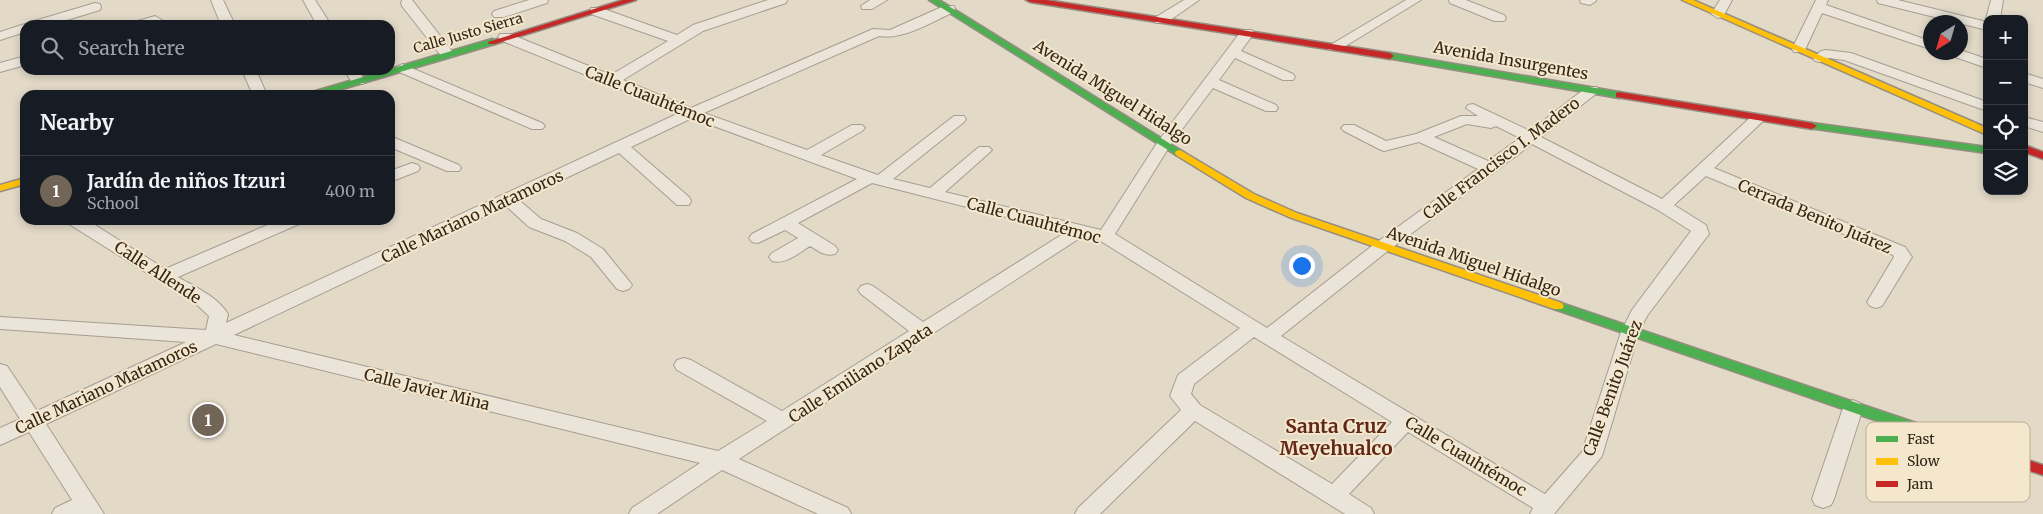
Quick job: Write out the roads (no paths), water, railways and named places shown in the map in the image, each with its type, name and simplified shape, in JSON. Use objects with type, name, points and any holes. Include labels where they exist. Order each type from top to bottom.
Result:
[{"type":"street","points":[[217,0],[226,20]]},
{"type":"street","points":[[309,0],[321,20]]},
{"type":"street","points":[[499,14],[542,0]]},
{"type":"street","name":"Calle Justo Sierra","points":[[395,69],[632,0]]},
{"type":"street","points":[[611,81],[698,28],[711,22],[781,0]]},
{"type":"street","points":[[867,6],[881,0]]},
{"type":"street","name":"Avenida Miguel Hidalgo","points":[[933,0],[1250,196],[1293,215],[1895,422]]},
{"type":"street","name":"Avenida Insurgentes","points":[[1030,0],[1334,47],[1758,118],[1983,149]]},
{"type":"street","points":[[1160,20],[1193,0]]},
{"type":"street","points":[[1334,47],[1415,0]]},
{"type":"street","points":[[1455,0],[1499,18]]},
{"type":"street","points":[[1686,0],[1983,130]]},
{"type":"street","points":[[1718,14],[1726,0]]},
{"type":"street","points":[[1883,0],[1983,25]]},
{"type":"street","points":[[1995,15],[1997,0]]},
{"type":"street","points":[[1799,49],[1820,3],[1923,41]]},
{"type":"street","points":[[407,4],[447,54]]},
{"type":"street","points":[[52,20],[95,7]]},
{"type":"street","name":"Calle Mariano Matamoros","points":[[0,437],[691,113],[870,35],[878,32],[891,34],[949,9]]},
{"type":"street","points":[[596,11],[679,40]]},
{"type":"street","points":[[0,36],[20,30]]},
{"type":"street","points":[[1105,236],[1164,143],[1247,33]]},
{"type":"street","name":"Calle Cuauhtémoc","points":[[505,37],[691,113],[875,180],[1105,236],[1407,420],[1544,510]]},
{"type":"street","points":[[1232,52],[1288,77]]},
{"type":"street","points":[[1820,58],[1826,54],[1846,56],[1983,106]]},
{"type":"street","points":[[1968,55],[1983,57]]},
{"type":"street","points":[[0,68],[20,62]]},
{"type":"street","points":[[402,68],[537,126]]},
{"type":"street","points":[[251,75],[258,90]]},
{"type":"street","name":"Calle Justo Sierra","points":[[323,90],[354,76]]},
{"type":"street","points":[[2028,78],[2043,84]]},
{"type":"street","points":[[1210,81],[1271,108]]},
{"type":"street","name":"Calle Francisco I. Madero","points":[[1193,410],[1180,396],[1184,380],[1260,332],[1383,246],[1592,90]]},
{"type":"street","points":[[1473,108],[1664,206],[1758,118]]},
{"type":"street","points":[[758,238],[875,180],[959,119]]},
{"type":"street","points":[[1349,128],[1384,146],[1421,137],[1466,119],[1509,125]]},
{"type":"street","points":[[2028,122],[2043,127]]},
{"type":"street","points":[[808,156],[857,128]]},
{"type":"street","points":[[1421,137],[1490,168]]},
{"type":"street","points":[[395,143],[453,168]]},
{"type":"street","points":[[620,147],[683,201]]},
{"type":"street","points":[[934,194],[984,150]]},
{"type":"street","points":[[2028,150],[2043,157]]},
{"type":"street","points":[[2028,155],[2043,157]]},
{"type":"street","points":[[395,175],[412,168]]},
{"type":"street","name":"Cerrada Benito Juárez","points":[[1703,169],[1899,251],[1903,257],[1876,302]]},
{"type":"street","points":[[0,188],[20,182]]},
{"type":"street","points":[[508,199],[536,223],[571,237],[597,253],[623,285]]},
{"type":"street","name":"Calle Benito Juárez","points":[[1544,510],[1591,456],[1630,332],[1639,314],[1700,234],[1700,229],[1696,225],[1664,206]]},
{"type":"street","points":[[787,224],[829,250]]},
{"type":"street","name":"Calle Allende","points":[[83,225],[202,300],[219,314],[214,337]]},
{"type":"street","points":[[165,276],[282,225]]},
{"type":"street","name":"Calle Emiliano Zapata","points":[[640,514],[1079,231]]},
{"type":"street","points":[[778,257],[812,238]]},
{"type":"street","points":[[867,290],[923,332]]},
{"type":"street","name":"Calle Javier Mina","points":[[0,323],[214,337],[722,460],[840,514]]},
{"type":"street","points":[[684,365],[784,421]]},
{"type":"street","points":[[2,377],[90,508],[63,514]]},
{"type":"street","points":[[1823,499],[1852,408]]},
{"type":"street","points":[[1086,514],[1193,410],[1363,514]]},
{"type":"street","points":[[1334,495],[1407,420]]},
{"type":"street","name":"Avenida Miguel Hidalgo","points":[[2030,466],[2043,470]]},
{"type":"place","name":"Jardín de niños Itzuri","points":[[208,420]]},
{"type":"district","name":"Santa Cruz Meyehualco","points":[[1336,437]]}]
